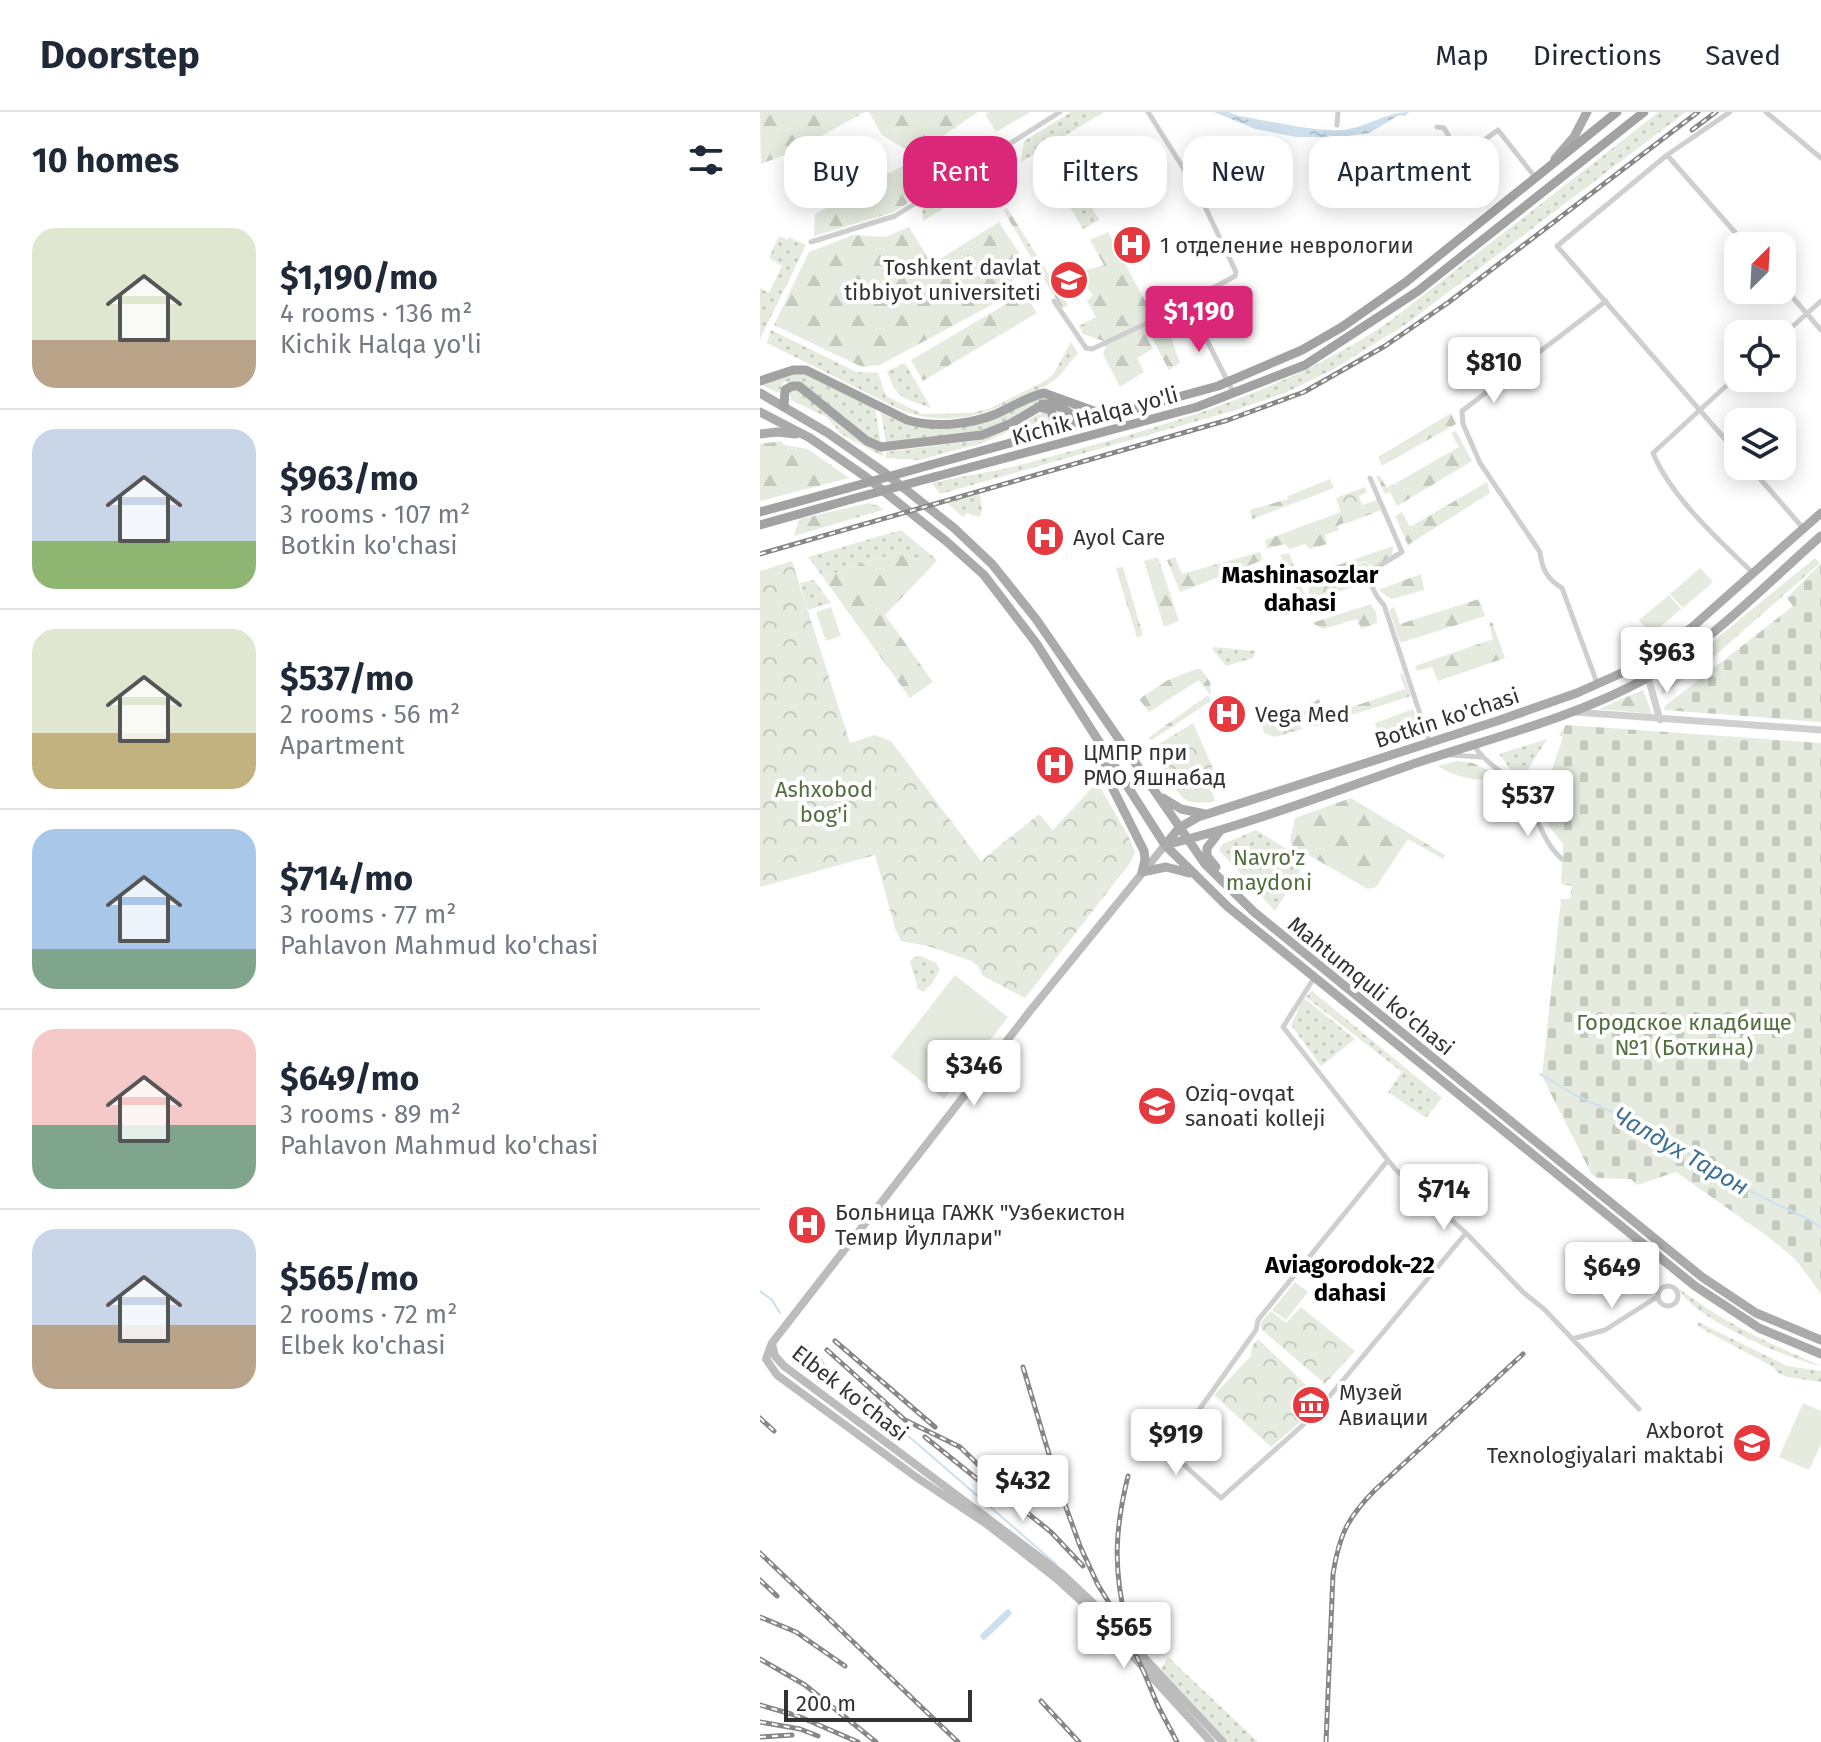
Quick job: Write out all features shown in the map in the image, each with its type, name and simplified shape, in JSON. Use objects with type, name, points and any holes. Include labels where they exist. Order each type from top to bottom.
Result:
[{"type":"highway","name":"Kichik Halqa yo'li","points":[[760,512],[1229,383],[1302,350],[1365,312],[1406,282],[1617,112]]},
{"type":"highway","name":"Kichik Halqa yo'li","points":[[760,525],[1197,407],[1305,365],[1418,291],[1644,112]]},
{"type":"highway","points":[[760,381],[803,369],[907,420],[923,423],[950,424],[980,420],[1044,393],[1095,413],[1112,415]]},
{"type":"highway","points":[[784,406],[786,389],[799,386],[869,442],[884,447],[982,435],[1010,424],[1043,404],[1051,403],[1082,423]]},
{"type":"highway","points":[[1036,408],[1044,407],[1053,413],[1054,421],[1046,433]]},
{"type":"main road","points":[[1552,162],[1574,137],[1587,112]]},
{"type":"main road","name":"Mahtumquli ko'chasi","points":[[760,393],[885,473],[954,528],[992,564],[1036,619],[1205,864],[1254,912],[1694,1271],[1748,1309],[1821,1340]]},
{"type":"main road","name":"Mahtumquli ko'chasi","points":[[760,412],[810,438],[894,497],[984,575],[1018,616],[1165,845],[1193,875],[1298,965],[1673,1269],[1749,1323],[1789,1343],[1821,1354]]},
{"type":"main road","points":[[760,434],[782,432],[810,438]]},
{"type":"main road","name":"Botkin ko'chasi","points":[[1179,828],[1209,814],[1598,684],[1635,667],[1690,629],[1821,513]]},
{"type":"main road","points":[[1803,528],[1819,543]]},
{"type":"main road","name":"Botkin ko'chasi","points":[[1165,845],[1223,829],[1569,712],[1644,679],[1718,626],[1819,543]]},
{"type":"main road","points":[[1635,667],[1644,679]]},
{"type":"main road","points":[[1092,729],[1112,787],[1144,851],[1142,872]]},
{"type":"main road","points":[[1357,766],[1362,782]]},
{"type":"main road","points":[[1152,787],[1181,809],[1209,814]]},
{"type":"main road","points":[[772,1343],[1030,1011],[1179,828]]},
{"type":"main road","points":[[1223,829],[1209,842],[1207,856],[1243,895],[1254,912]]},
{"type":"main road","points":[[1142,872],[1172,868],[1193,875]]},
{"type":"main road","points":[[1298,965],[1305,956]]},
{"type":"main road","name":"Elbek ko'chasi","points":[[772,1343],[766,1359],[777,1375],[916,1477],[988,1525],[1057,1579],[1091,1610],[1211,1742]]},
{"type":"main road","name":"Elbek ko'chasi","points":[[772,1343],[773,1353],[781,1364],[932,1479],[1028,1547],[1079,1589],[1223,1742]]},
{"type":"street","points":[[811,242],[895,216],[1060,112]]},
{"type":"street","points":[[1054,301],[1086,348],[1092,349],[1188,303],[1235,276],[1236,272],[1197,190],[1148,112]]},
{"type":"street","points":[[1337,125],[1338,112]]},
{"type":"street","points":[[1724,438],[1557,246],[1667,155],[1730,112]]},
{"type":"street","points":[[1766,112],[1821,158]]},
{"type":"street","points":[[1437,127],[1444,128],[1461,157],[1498,130],[1535,177]]},
{"type":"street","points":[[1667,155],[1735,232]]},
{"type":"street","points":[[1598,684],[1562,588],[1550,580],[1541,565],[1540,552],[1480,463],[1463,424],[1462,411],[1606,301]]},
{"type":"street","points":[[1796,301],[1821,330]]},
{"type":"street","points":[[1796,323],[1821,301]]},
{"type":"street","points":[[1188,303],[1234,394]]},
{"type":"street","points":[[1724,388],[1653,453],[1661,472],[1753,573]]},
{"type":"street","points":[[1370,478],[1402,552],[1371,571],[1370,578],[1377,599],[1384,605],[1429,743]]},
{"type":"street","points":[[1761,480],[1803,528]]},
{"type":"street","points":[[1644,679],[1660,720]]},
{"type":"street","name":"Botkin ko'chasi","points":[[1569,712],[1821,730]]},
{"type":"street","points":[[1473,744],[1482,757],[1504,773],[1523,795],[1548,844],[1562,859]]},
{"type":"street","points":[[1444,754],[1482,757]]},
{"type":"street","points":[[1314,978],[1301,994],[1283,1027],[1388,1160],[1466,1233],[1639,1409]]},
{"type":"street","points":[[1388,1160],[1258,1320],[1256,1330],[1194,1417],[1177,1415],[1156,1440],[1221,1498],[1313,1416],[1466,1233]]},
{"type":"street","points":[[1572,1339],[1605,1330],[1657,1297],[1673,1269]]},
{"type":"street","points":[[1657,1297],[1662,1305],[1669,1307],[1675,1304],[1677,1291],[1666,1286]]},
{"type":"green space","points":[[760,112],[865,112],[821,136],[784,136],[784,155],[761,164]]},
{"type":"green space","points":[[869,112],[978,112],[943,136],[903,136],[903,148],[882,135]]},
{"type":"green space","points":[[1071,112],[1104,112],[1064,136],[1033,136],[1033,155],[1021,162],[1024,141]]},
{"type":"green space","points":[[1659,112],[1686,112],[1405,325],[1332,370],[1287,392],[1233,411],[940,494],[932,483],[1016,466],[1161,425],[1302,371],[1390,321]]},
{"type":"green space","points":[[1029,113],[996,132],[985,114]]},
{"type":"green space","points":[[903,166],[903,206],[894,212],[814,236],[815,214],[826,208],[887,208],[887,175]]},
{"type":"green space","points":[[922,208],[944,208],[923,221]]},
{"type":"green space","points":[[1007,208],[1068,305],[1062,309],[1003,210]]},
{"type":"green space","points":[[1071,208],[1092,208],[1099,220],[1083,229]]},
{"type":"green space","points":[[999,222],[1025,262],[999,301],[880,365],[862,367],[774,325],[809,252],[853,235],[885,237],[909,227],[932,264]]},
{"type":"green space","points":[[1108,232],[1157,323],[1169,318],[1170,335],[1180,363],[1169,370],[1151,336],[1148,338],[1153,349],[1137,358],[1144,372],[1120,387],[1103,354],[1106,347],[1103,341],[1083,334],[1079,326],[1096,317],[1087,301],[1093,295],[1077,273],[1104,265],[1090,240]]},
{"type":"green space","points":[[779,236],[806,245],[760,339],[760,288],[769,293],[782,266],[769,258]]},
{"type":"green space","points":[[1030,302],[1037,313],[923,381],[911,360],[1008,303]]},
{"type":"green space","points":[[771,330],[857,372],[878,373],[886,396],[922,414],[972,413],[991,408],[1045,381],[1054,373],[1071,342],[1078,354],[1053,381],[1009,403],[965,417],[935,418],[903,411],[767,343]]},
{"type":"green space","points":[[905,363],[931,408],[902,397],[894,388],[887,371]]},
{"type":"green space","points":[[802,372],[875,408],[881,443],[869,439],[797,381],[784,382],[778,393],[760,384]]},
{"type":"green space","points":[[795,388],[882,451],[884,457],[841,434],[828,418],[791,400],[789,391]]},
{"type":"green space","points":[[1042,396],[1053,401],[1044,399],[1009,421],[975,434],[886,444],[881,413],[907,424],[936,428]]},
{"type":"green space","points":[[1059,403],[1082,412],[1078,414]]},
{"type":"green space","points":[[1043,412],[1048,414],[1047,422],[1018,427],[985,442],[920,460],[886,458],[886,452],[974,441],[1004,432]]},
{"type":"green space","points":[[1451,413],[1456,424],[1382,466],[1378,457]]},
{"type":"green space","points":[[1456,431],[1472,461],[1397,506],[1390,492],[1385,494],[1376,476],[1379,475],[1387,488],[1459,447],[1451,433]]},
{"type":"green space","points":[[781,441],[784,445],[808,449],[849,478],[760,501],[760,444]]},
{"type":"green space","points":[[1330,479],[1334,488],[1252,519],[1250,510],[1288,499],[1288,496]]},
{"type":"green space","points":[[1487,482],[1490,493],[1408,545],[1395,516],[1402,512],[1410,527]]},
{"type":"green space","points":[[1365,487],[1367,492],[1359,496],[1362,505],[1377,500],[1381,510],[1345,524],[1336,498]]},
{"type":"green space","points":[[980,494],[982,511],[979,517],[967,513],[963,517],[947,503]]},
{"type":"green space","points":[[869,503],[883,510],[794,536],[799,519]]},
{"type":"green space","points":[[1341,512],[1344,523],[1337,526],[1339,530],[1325,535],[1327,544],[1310,549],[1305,544],[1290,549],[1284,544],[1267,549],[1265,540]]},
{"type":"green space","points":[[901,530],[937,560],[932,566],[900,552],[823,577],[808,557]]},
{"type":"green space","points":[[1393,546],[1392,556],[1374,567],[1365,561],[1308,581],[1307,576]]},
{"type":"green space","points":[[900,552],[932,566],[885,615],[933,682],[910,698],[823,577]]},
{"type":"green space","points":[[1260,552],[1263,560],[1180,592],[1167,560],[1175,557],[1182,574]]},
{"type":"green space","points":[[1289,553],[1306,598],[1297,602],[1299,596],[1280,555]]},
{"type":"green space","points":[[1158,557],[1179,621],[1164,627],[1144,561]]},
{"type":"green space","points":[[1815,558],[1820,563],[1709,661],[1662,695],[1662,683]]},
{"type":"green space","name":"Ashxobod bog'i","points":[[792,561],[850,743],[875,735],[891,741],[981,861],[1039,814],[1053,830],[1097,782],[1130,839],[1135,853],[1130,863],[1025,998],[983,976],[971,961],[928,946],[901,941],[875,855],[760,887],[760,571]]},
{"type":"green space","points":[[1365,562],[1373,567],[1366,573],[1368,582],[1310,601],[1308,582]]},
{"type":"green space","points":[[1821,563],[1821,722],[1664,710],[1665,706],[1793,606],[1787,598]]},
{"type":"green space","points":[[1123,567],[1143,635],[1137,638],[1116,568]]},
{"type":"green space","points":[[1700,568],[1713,582],[1683,608],[1670,594]]},
{"type":"green space","points":[[1421,574],[1424,590],[1392,599],[1378,590]]},
{"type":"green space","points":[[814,580],[831,603],[808,610],[800,583]]},
{"type":"green space","points":[[1669,595],[1681,609],[1651,635],[1639,620]]},
{"type":"green space","points":[[1479,599],[1485,616],[1403,642],[1400,642],[1389,610],[1394,607],[1400,624]]},
{"type":"green space","points":[[1371,604],[1377,623],[1361,629],[1357,619],[1323,629],[1312,623]]},
{"type":"green space","points":[[831,607],[841,636],[826,641],[816,612]]},
{"type":"green space","points":[[1492,622],[1505,658],[1438,681],[1432,667],[1417,671],[1415,666],[1493,639],[1489,623]]},
{"type":"green space","points":[[1212,649],[1256,651],[1253,658],[1226,666]]},
{"type":"green space","points":[[1201,669],[1210,682],[1211,696],[1199,680],[1149,712],[1139,699],[1168,680]]},
{"type":"green space","points":[[1403,673],[1411,696],[1314,726],[1303,714],[1310,703],[1319,699],[1325,716],[1405,689],[1400,674]]},
{"type":"green space","points":[[1643,690],[1652,714],[1599,709]]},
{"type":"green space","points":[[1208,695],[1211,701],[1152,740],[1148,738]]},
{"type":"green space","points":[[1256,703],[1294,720],[1303,729],[1275,737],[1264,733]]},
{"type":"green space","points":[[1413,709],[1421,730],[1382,744],[1375,723]]},
{"type":"green space","points":[[1193,723],[1215,773],[1207,776],[1215,801],[1194,802],[1183,798],[1155,752],[1154,747]]},
{"type":"green space","name":"Городское кладбище №1 (Боткина)","points":[[1566,725],[1821,743],[1821,1294],[1796,1260],[1676,1172],[1637,1185],[1631,1179],[1592,1175],[1542,1076],[1561,899],[1570,899],[1572,886],[1561,884],[1563,844],[1545,821],[1549,816],[1541,803],[1563,737],[1559,735]]},
{"type":"green space","points":[[1547,739],[1529,768],[1528,777],[1521,781],[1514,778],[1515,775],[1499,754]]},
{"type":"green space","points":[[1457,761],[1473,763],[1491,772],[1492,777],[1480,780],[1465,778],[1438,766]]},
{"type":"green space","points":[[1351,798],[1445,855],[1443,859],[1408,839],[1376,887],[1368,889],[1293,846],[1290,841],[1295,818]]},
{"type":"green space","name":"Navro'z maydoni","points":[[1256,830],[1306,861],[1275,911],[1219,850],[1223,844]]},
{"type":"green space","points":[[921,956],[936,963],[940,970],[923,992],[918,989],[910,962],[914,957]]},
{"type":"green space","points":[[955,975],[1008,1017],[944,1099],[891,1057]]},
{"type":"green space","points":[[1312,991],[1442,1098],[1426,1118],[1388,1092],[1402,1072],[1306,997]]},
{"type":"green space","points":[[1304,998],[1355,1039],[1321,1066],[1291,1025]]},
{"type":"green space","points":[[1295,1282],[1308,1292],[1286,1320],[1272,1310]]},
{"type":"green space","points":[[1677,1287],[1747,1331],[1821,1366],[1765,1346],[1720,1324],[1686,1299]]},
{"type":"green space","points":[[1301,1307],[1355,1351],[1325,1384],[1261,1329],[1261,1322],[1271,1311],[1286,1323]]},
{"type":"green space","points":[[1698,1322],[1787,1366],[1821,1371],[1821,1382],[1787,1377],[1776,1372],[1775,1368],[1697,1326]]},
{"type":"green space","points":[[1258,1339],[1322,1400],[1271,1447],[1214,1395],[1251,1356],[1252,1346]]},
{"type":"green space","points":[[1803,1403],[1821,1411],[1821,1444],[1809,1470],[1779,1457]]},
{"type":"green space","points":[[1168,1657],[1258,1742],[1228,1742],[1161,1669]]},
{"type":"water","points":[[1214,112],[1228,112],[1292,126],[1344,130],[1392,114],[1409,112],[1369,133],[1347,136],[1296,137],[1255,129]]},
{"type":"waterway","name":"Чалдух Тарон","points":[[1540,1074],[1577,1096],[1645,1127],[1687,1152],[1717,1175],[1821,1228]]},
{"type":"waterway","points":[[760,1291],[772,1300],[780,1313]]},
{"type":"waterway","points":[[807,1345],[820,1357],[828,1372],[913,1440],[1056,1564]]},
{"type":"waterway","points":[[984,1636],[1008,1613]]},
{"type":"railway","points":[[760,554],[1228,420],[1304,392],[1385,346],[1449,302],[1698,112]]},
{"type":"railway","points":[[1692,130],[1716,112]]},
{"type":"railway","points":[[835,1341],[935,1427]]},
{"type":"railway","points":[[827,1350],[905,1420],[960,1447],[1025,1510]]},
{"type":"railway","points":[[1326,1742],[1333,1574],[1346,1528],[1375,1490],[1523,1354]]},
{"type":"railway","points":[[1023,1367],[1059,1488],[1080,1546],[1098,1585],[1121,1622],[1146,1677]]},
{"type":"railway","points":[[760,1418],[774,1431]]},
{"type":"railway","points":[[925,1437],[997,1495]]},
{"type":"railway","points":[[1126,1621],[1117,1548],[1128,1476]]},
{"type":"railway","points":[[1016,1504],[1051,1532],[1083,1566]]},
{"type":"railway","points":[[760,1553],[958,1742]]},
{"type":"railway","points":[[760,1580],[777,1596]]},
{"type":"railway","points":[[760,1617],[796,1632],[845,1666]]},
{"type":"railway","points":[[760,1659],[805,1685],[876,1742]]},
{"type":"railway","points":[[1143,1670],[1177,1742]]},
{"type":"railway","points":[[1041,1701],[1079,1742]]},
{"type":"railway","points":[[760,1705],[798,1716],[858,1742]]},
{"type":"railway","points":[[760,1722],[800,1729],[818,1736]]},
{"type":"railway","points":[[760,1737],[792,1735]]},
{"type":"place","name":"1 отделение неврологии","points":[[1132,245]]},
{"type":"place","name":"Toshkent davlat tibbiyot universiteti","points":[[1069,280]]},
{"type":"place","name":"Ayol Care","points":[[1045,537]]},
{"type":"place","name":"Vega Med","points":[[1227,714]]},
{"type":"place","name":"ЦМПР при РМО Яшнабад","points":[[1055,765]]},
{"type":"place","name":"Oziq-ovqat sanoati kolleji","points":[[1157,1106]]},
{"type":"place","name":"Больница ГАЖК \"Узбекистон Темир Йуллари\"","points":[[807,1225]]},
{"type":"place","name":"Музей Авиации","points":[[1311,1405]]},
{"type":"place","name":"Axborot Texnologiyalari maktabi","points":[[1752,1443]]},
{"type":"district","name":"Mashinasozlar dahasi","points":[[1300,589]]},
{"type":"district","name":"Aviagorodok-22 dahasi","points":[[1350,1279]]}]
